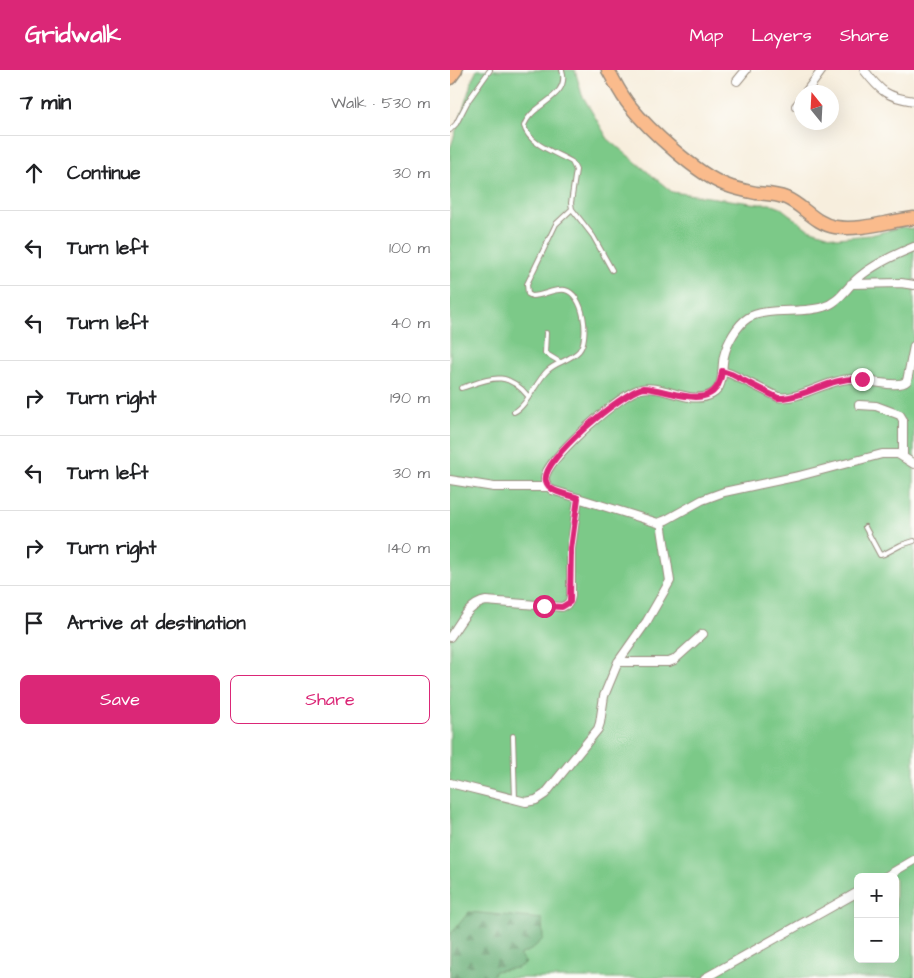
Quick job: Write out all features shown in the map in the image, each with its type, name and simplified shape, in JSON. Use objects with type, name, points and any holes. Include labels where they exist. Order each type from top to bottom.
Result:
[{"type":"main road","points":[[450,78],[456,70]]},
{"type":"main road","points":[[608,70],[624,97],[642,120],[691,163],[713,179],[742,190],[784,197],[820,221],[834,227],[863,226],[914,218]]},
{"type":"street","points":[[737,81],[746,70]]},
{"type":"street","points":[[811,85],[822,70]]},
{"type":"street","points":[[864,70],[889,95],[914,101]]},
{"type":"street","points":[[914,247],[881,262],[866,272],[839,298],[823,308],[766,312],[749,317],[727,345],[718,389],[711,395],[696,397],[678,395],[651,388],[636,390],[600,416],[559,453],[545,474],[545,480],[548,487],[552,490],[652,521],[662,522],[702,500],[724,492],[800,476],[882,454],[893,453],[904,456],[914,464]]},
{"type":"street","points":[[852,284],[901,283],[914,285]]},
{"type":"street","points":[[722,371],[778,398],[794,396],[830,382],[844,379],[862,379],[900,385],[907,381],[914,346]]},
{"type":"street","points":[[859,405],[876,406],[900,415],[903,420],[904,456]]},
{"type":"street","points":[[450,480],[494,487],[548,487]]},
{"type":"street","points":[[450,637],[469,610],[479,602],[562,607],[568,605],[571,596],[571,549],[578,498]]},
{"type":"street","points":[[450,783],[515,800],[526,802],[536,800],[545,794],[598,729],[604,696],[618,662],[644,626],[670,581],[662,522]]},
{"type":"street","points":[[618,662],[669,662],[674,660],[703,634]]},
{"type":"street","points":[[892,873],[914,860]]},
{"type":"street","points":[[705,978],[854,894]]},
{"type":"lane","points":[[450,130],[456,124],[468,101],[490,70]]},
{"type":"lane","points":[[562,70],[563,82],[560,90],[530,114],[524,126],[530,137],[572,162],[575,166],[572,209],[592,236],[612,270]]},
{"type":"lane","points":[[514,412],[519,410],[547,371],[579,351],[585,341],[584,324],[574,295],[565,290],[556,290],[532,296],[526,290],[527,284],[556,224],[572,209]]},
{"type":"lane","points":[[546,333],[545,353],[560,362]]},
{"type":"lane","points":[[461,388],[486,380],[504,378],[517,383],[528,396]]},
{"type":"lane","points":[[864,527],[880,555],[914,541]]},
{"type":"lane","points":[[514,736],[515,800]]},
{"type":"green space","points":[[477,70],[575,70],[582,95],[608,139],[672,192],[770,204],[781,208],[808,229],[837,238],[871,235],[902,227],[914,229],[914,978],[450,978],[450,149]]},
{"type":"green space","points":[[469,912],[542,919],[543,939],[531,950],[519,955],[526,963],[517,968],[495,971],[491,978],[450,978],[450,935]]},
{"type":"route","points":[[544,606],[562,607],[570,602],[571,549],[578,498],[552,490],[548,487],[545,474],[559,453],[608,409],[636,390],[643,388],[696,397],[711,395],[720,385],[722,371],[778,398],[794,396],[836,380],[862,379]]}]
